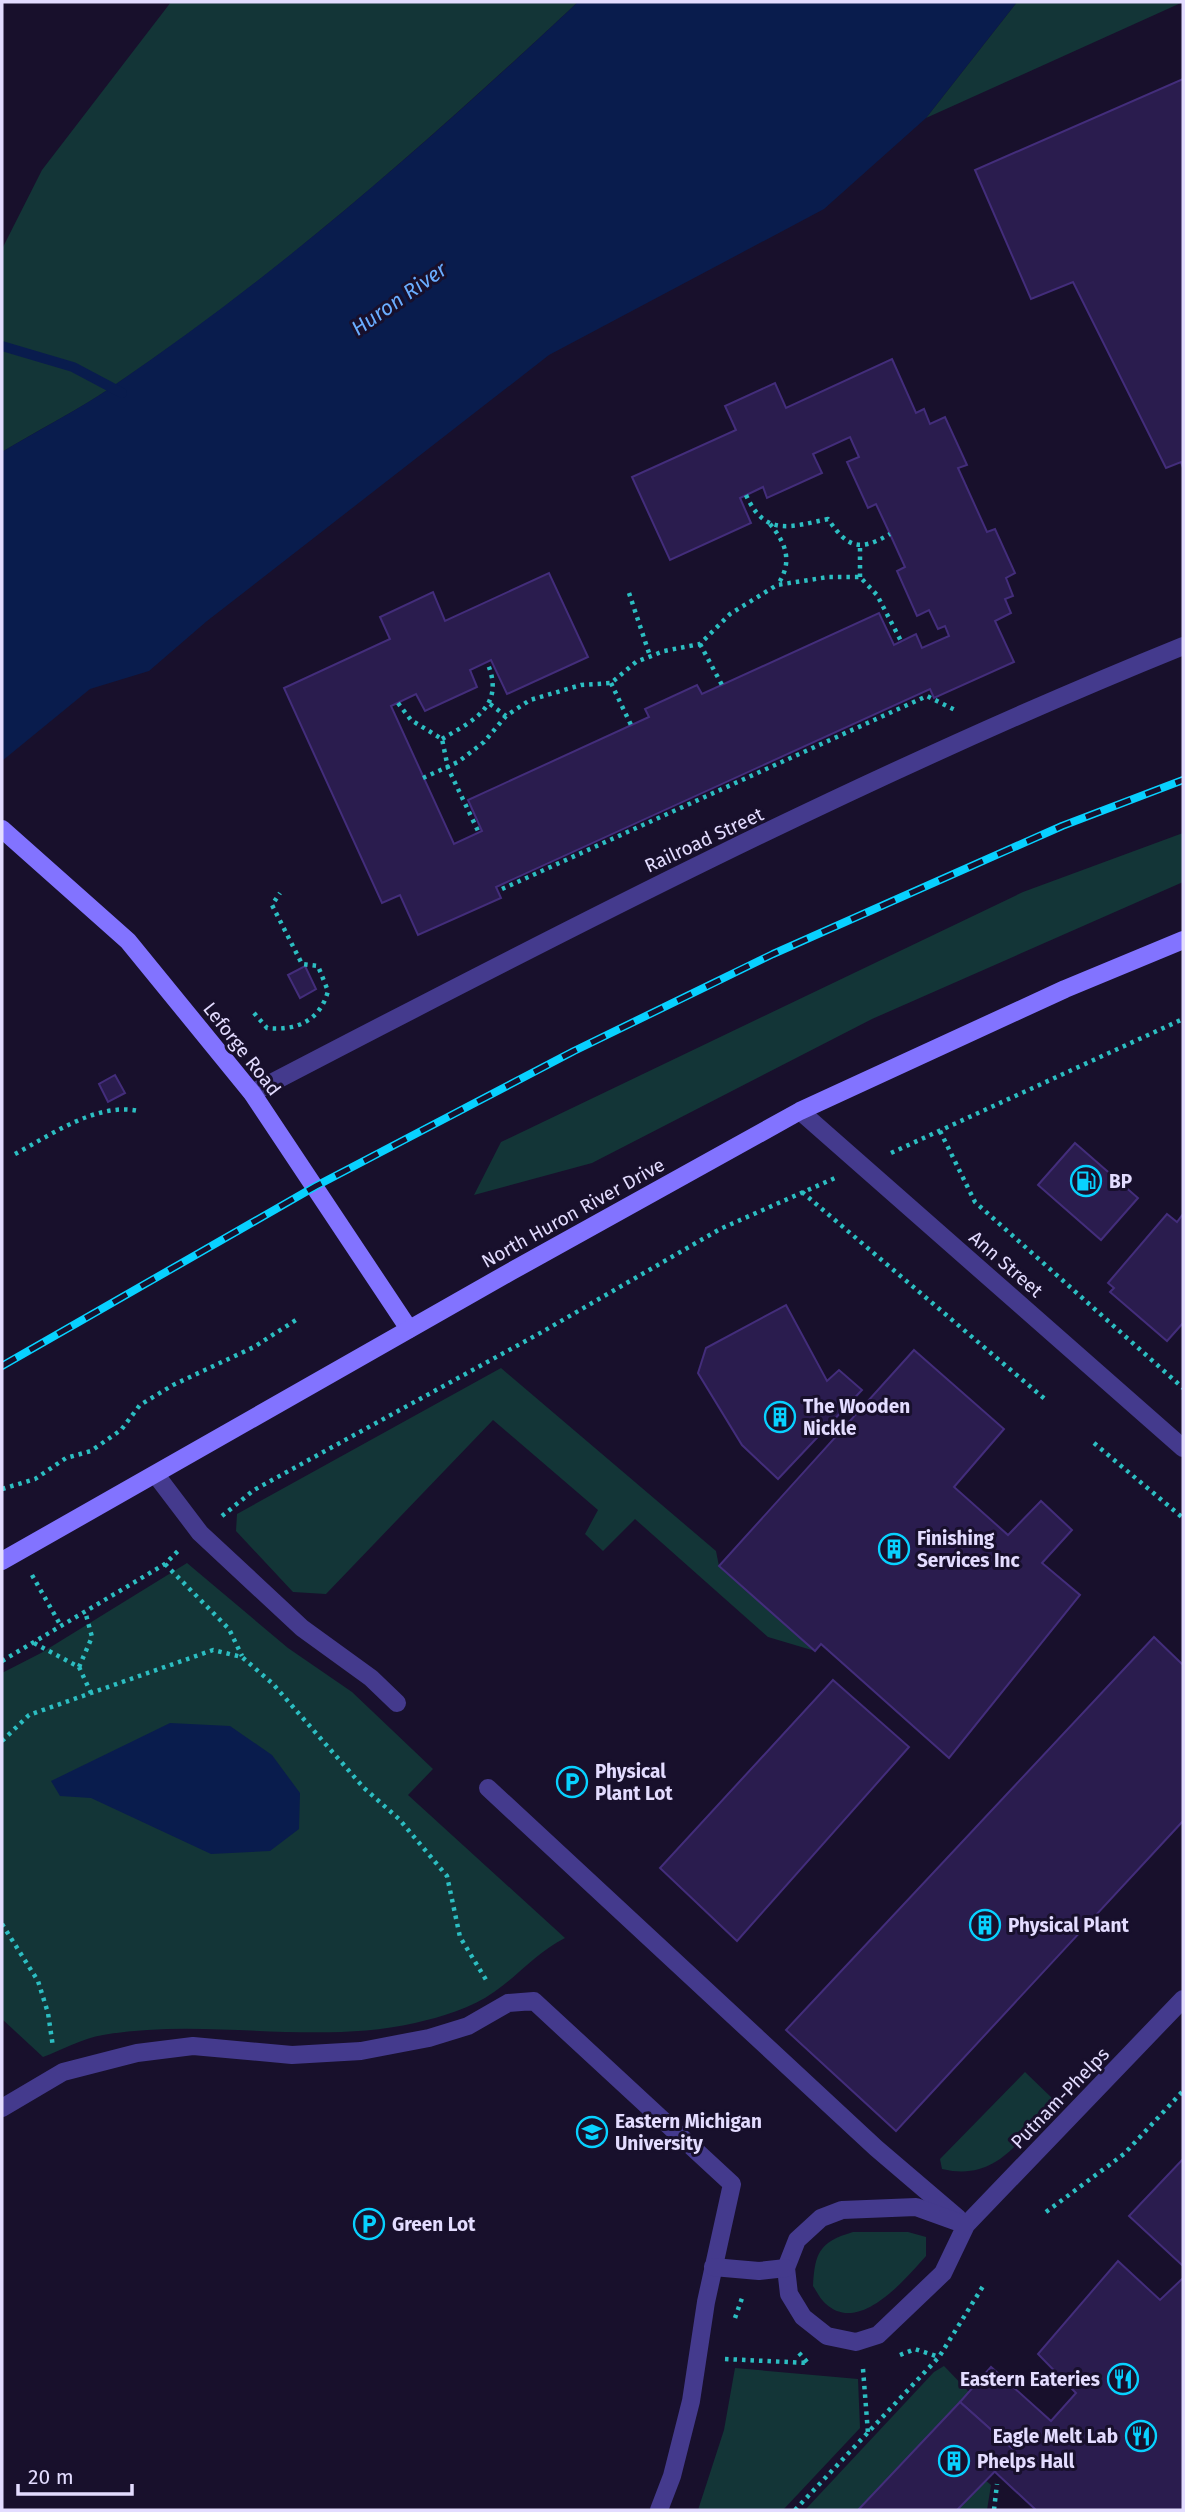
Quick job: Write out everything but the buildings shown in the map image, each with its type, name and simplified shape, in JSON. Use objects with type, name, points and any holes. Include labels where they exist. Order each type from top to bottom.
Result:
[{"type":"main road","name":"Leforge Road","points":[[2,829],[128,941],[252,1093],[409,1329]]},
{"type":"main road","name":"North Huron River Drive","points":[[2,1561],[409,1329],[800,1111],[1065,989],[1183,940]]},
{"type":"street","name":"Railroad Street","points":[[252,1093],[628,900],[925,758],[1183,646]]},
{"type":"street","name":"Ann Street","points":[[800,1111],[1183,1448]]},
{"type":"street","points":[[156,1475],[201,1533],[302,1628],[371,1678],[397,1703]]},
{"type":"street","points":[[488,1788],[866,2139],[966,2225]]},
{"type":"street","name":"Putnam-Phelps","points":[[786,2268],[789,2294],[803,2317],[827,2336],[856,2342],[878,2334],[943,2273],[966,2225],[1183,1999]]},
{"type":"street","points":[[2,2108],[63,2072],[137,2053],[193,2046],[292,2055],[361,2051],[429,2038],[468,2026],[508,2003],[534,2001],[732,2184],[713,2267],[691,2401],[672,2476],[659,2510]]},
{"type":"street","points":[[713,2267],[759,2271],[786,2268],[797,2240],[821,2218],[842,2210],[916,2207],[966,2225]]},
{"type":"path","points":[[746,495],[753,512],[770,524],[786,549],[785,574],[778,585]]},
{"type":"path","points":[[770,524],[785,527],[828,519],[839,535],[849,543],[860,546],[890,534]]},
{"type":"path","points":[[860,546],[860,577],[877,595],[901,641]]},
{"type":"path","points":[[424,778],[448,768],[484,742],[506,716],[530,700],[581,685],[611,683],[636,662],[700,643],[730,614],[778,585],[828,577],[860,577]]},
{"type":"path","points":[[629,593],[650,656]]},
{"type":"path","points":[[700,643],[722,685]]},
{"type":"path","points":[[442,739],[474,720],[490,704],[493,675],[487,662]]},
{"type":"path","points":[[611,683],[631,725]]},
{"type":"path","points":[[502,889],[927,696],[960,713]]},
{"type":"path","points":[[398,703],[411,720],[442,739],[448,768],[479,833]]},
{"type":"path","points":[[490,704],[506,716]]},
{"type":"path","points":[[254,1013],[267,1028],[299,1026],[317,1015],[328,991],[318,967],[302,964],[272,905],[280,893]]},
{"type":"path","points":[[2,1661],[165,1564],[254,1490],[542,1332],[720,1229],[1183,1019]]},
{"type":"path","points":[[15,1154],[78,1121],[123,1108],[138,1111]]},
{"type":"path","points":[[940,1131],[975,1202],[1183,1388]]},
{"type":"path","points":[[802,1192],[1046,1400]]},
{"type":"path","points":[[2,1489],[35,1479],[66,1458],[91,1451],[121,1430],[140,1405],[173,1385],[254,1347],[299,1318]]},
{"type":"path","points":[[1094,1443],[1183,1518]]},
{"type":"path","points":[[19,1551],[61,1626]]},
{"type":"path","points":[[165,1564],[229,1629],[242,1657],[273,1684],[363,1788],[399,1819],[447,1875],[460,1937],[494,1992],[508,2003]]},
{"type":"path","points":[[79,1667],[92,1637],[85,1611]]},
{"type":"path","points":[[33,1643],[79,1667],[91,1693]]},
{"type":"path","points":[[2,1741],[29,1715],[213,1650],[242,1657]]},
{"type":"path","points":[[2,1924],[38,1981],[55,2052]]},
{"type":"path","points":[[1046,2212],[1124,2154],[1183,2091]]},
{"type":"path","points":[[795,2510],[939,2357],[985,2283]]},
{"type":"path","points":[[723,2359],[808,2362]]},
{"type":"path","points":[[863,2370],[868,2433]]},
{"type":"path","points":[[993,2510],[997,2484]]},
{"type":"green space","points":[[171,2],[578,2],[410,154],[235,299],[99,396],[2,452],[2,249],[42,170]]},
{"type":"green space","points":[[1017,2],[1183,2],[926,118]]},
{"type":"green space","points":[[1183,833],[1183,882],[872,1019],[592,1163],[474,1195],[501,1142],[1023,892]]},
{"type":"green space","points":[[501,1368],[716,1551],[719,1566],[815,1651],[768,1637],[635,1519],[603,1551],[585,1534],[598,1510],[493,1420],[326,1594],[293,1592],[236,1531],[237,1514]]},
{"type":"green space","points":[[187,1563],[288,1648],[352,1692],[433,1769],[408,1795],[565,1938],[476,2003],[435,2018],[377,2029],[338,2032],[142,2030],[80,2041],[43,2057],[2,2019],[2,1673],[41,1653]]},
{"type":"green space","points":[[1025,2072],[1053,2099],[1027,2133],[1004,2156],[977,2170],[961,2172],[942,2169],[940,2159]]},
{"type":"green space","points":[[853,2232],[908,2232],[926,2237],[926,2256],[881,2300],[853,2313],[839,2312],[824,2302],[813,2286],[815,2265],[826,2245]]},
{"type":"green space","points":[[944,2366],[969,2392],[858,2510],[805,2510],[934,2372]]},
{"type":"green space","points":[[735,2368],[858,2379],[860,2428],[783,2510],[698,2510],[724,2430]]},
{"type":"green space","points":[[985,2480],[991,2485],[987,2510],[957,2510]]},
{"type":"water","name":"Huron River","points":[[578,2],[1017,2],[926,118],[824,209],[549,355],[207,621],[149,671],[90,689],[2,761],[2,452],[102,393],[177,341],[296,250],[412,153]]},
{"type":"water","points":[[170,1723],[230,1726],[272,1755],[300,1793],[299,1829],[270,1851],[211,1854],[91,1798],[60,1796],[51,1781]]},
{"type":"waterway","points":[[2,346],[73,367],[122,393]]},
{"type":"railway","points":[[2,1366],[316,1186],[574,1051],[773,954],[1062,826],[1183,780]]},
{"type":"place","name":"BP","points":[[1086,1181]]},
{"type":"place","name":"The Wooden Nickle","points":[[780,1417]]},
{"type":"place","name":"Finishing Services Inc","points":[[894,1549]]},
{"type":"place","name":"Physical Plant Lot","points":[[572,1782]]},
{"type":"place","name":"Physical Plant","points":[[985,1925]]},
{"type":"place","name":"Eastern Michigan University","points":[[592,2132]]},
{"type":"place","name":"Green Lot","points":[[369,2224]]},
{"type":"place","name":"Eastern Eateries","points":[[1123,2379]]},
{"type":"place","name":"Eagle Melt Lab","points":[[1141,2436]]},
{"type":"place","name":"Phelps Hall","points":[[954,2461]]}]
